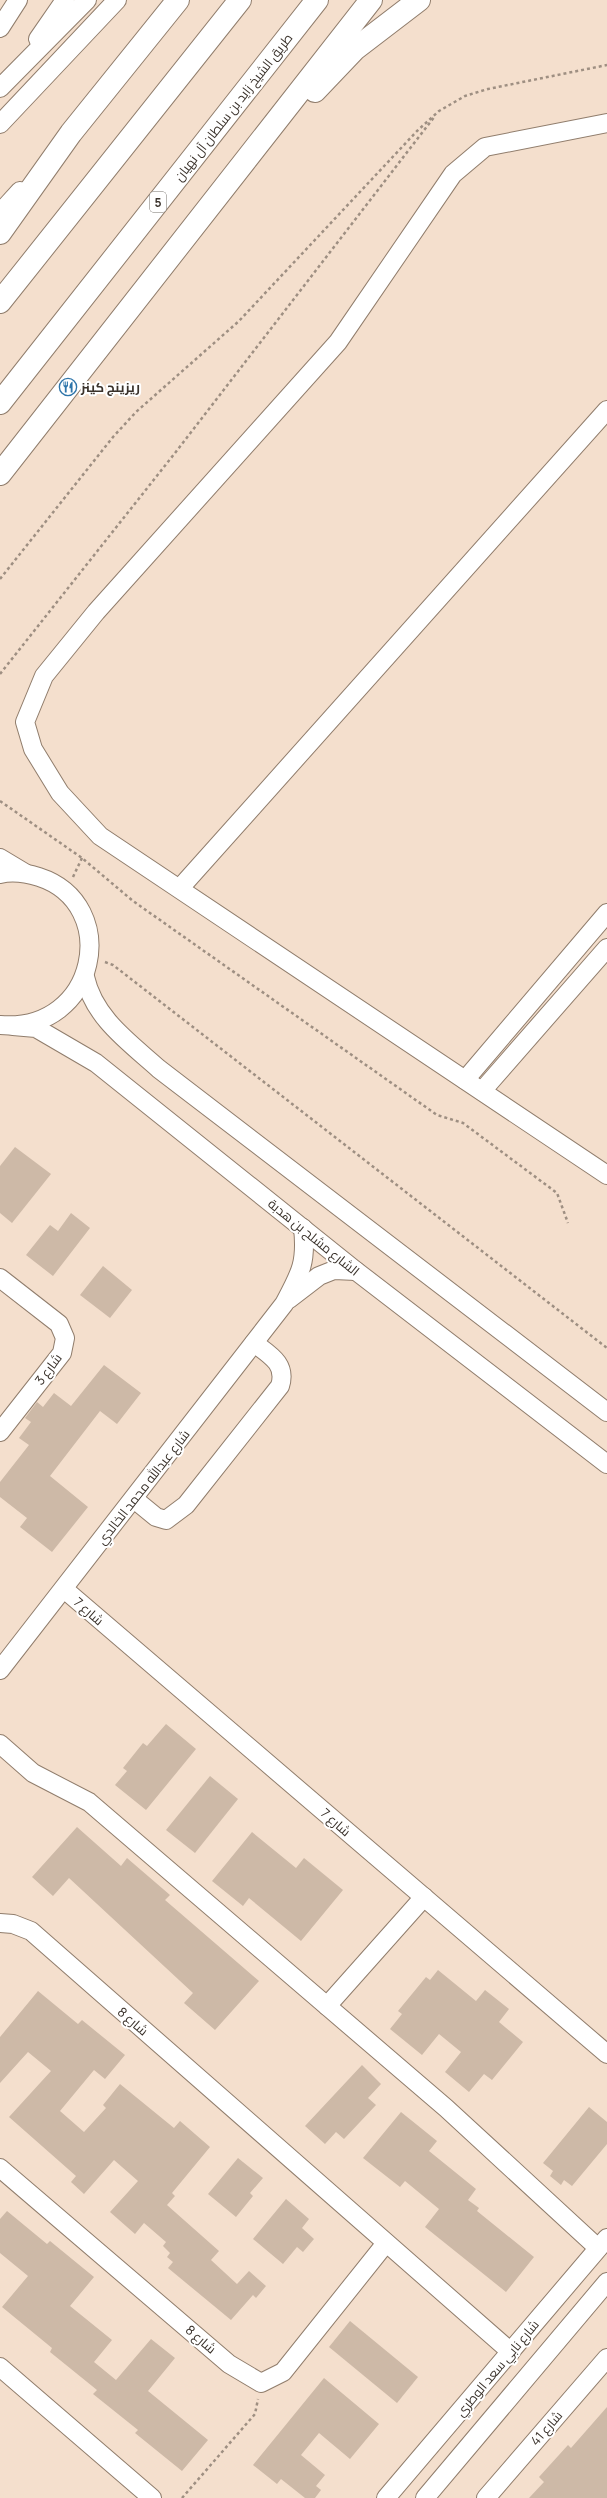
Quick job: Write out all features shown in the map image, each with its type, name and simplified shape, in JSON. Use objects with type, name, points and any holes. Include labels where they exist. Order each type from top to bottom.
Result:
[{"type":"highway","points":[[0,233],[71,133],[178,0]]},
{"type":"highway","points":[[0,302],[240,0]]},
{"type":"highway","name":"طريق الشيخ زايد بن سلطان آل نهيان","points":[[0,403],[317,0]]},
{"type":"highway","points":[[224,188],[355,49],[419,0]]},
{"type":"highway","points":[[0,474],[368,3]]},
{"type":"street","points":[[0,28],[18,0]]},
{"type":"street","points":[[22,67],[65,0]]},
{"type":"street","points":[[0,88],[87,0]]},
{"type":"street","points":[[0,124],[117,0]]},
{"type":"street","points":[[606,125],[485,147],[452,174],[338,342],[96,612],[44,676],[25,722],[33,749],[60,793],[100,836],[180,888],[607,1175]]},
{"type":"street","points":[[0,213],[71,133]]},
{"type":"street","points":[[180,888],[607,410]]},
{"type":"street","points":[[0,858],[26,873],[53,884],[66,893],[80,911],[88,932],[90,955],[85,977],[73,997],[56,1013],[36,1023],[7,1026]]},
{"type":"street","points":[[0,874],[26,873]]},
{"type":"street","points":[[465,1080],[607,913]]},
{"type":"street","points":[[482,1091],[607,948]]},
{"type":"street","points":[[85,977],[94,1004],[112,1028],[159,1069],[607,1412]]},
{"type":"street","name":"الشارع مشلح بن هدبة","points":[[7,1026],[36,1028],[96,1063],[356,1271],[607,1464]]},
{"type":"street","name":"شارع عبدالله محمد الخالدي","points":[[0,1670],[284,1304],[303,1266],[306,1251],[303,1228]]},
{"type":"street","name":"شارع عبدالله محمد الخالدي","points":[[284,1304],[319,1276],[334,1270],[356,1271]]},
{"type":"street","name":"شارع 3","points":[[0,1278],[59,1324],[65,1338],[62,1353],[0,1432]]},
{"type":"street","points":[[134,1499],[156,1517],[166,1520],[174,1516],[186,1505],[280,1386],[283,1376],[280,1368],[273,1358],[254,1343]]},
{"type":"street","name":"شارع 7","points":[[64,1589],[607,2054]]},
{"type":"street","points":[[0,1744],[33,1773],[89,1802],[603,2243]]},
{"type":"street","points":[[327,2006],[424,1897]]},
{"type":"street","name":"شارع 8","points":[[0,1924],[13,1924],[31,1931],[511,2352]]},
{"type":"street","name":"شارع 8","points":[[0,2168],[229,2364],[261,2383]]},
{"type":"street","points":[[261,2383],[283,2372],[386,2243]]},
{"type":"street","name":"شارع نابي سعد الوطري","points":[[386,2498],[603,2243]]},
{"type":"street","points":[[425,2498],[607,2282]]},
{"type":"street","name":"شارع 41","points":[[486,2498],[607,2358]]},
{"type":"street","points":[[0,2367],[152,2498]]},
{"type":"path","points":[[0,579],[113,437],[136,412],[239,322],[417,131],[439,111],[465,96],[488,89],[607,65]]},
{"type":"path","points":[[0,674],[170,460],[439,111]]},
{"type":"path","points":[[0,801],[82,858],[133,901],[437,1115],[463,1123],[470,1127],[558,1193],[568,1223]]},
{"type":"path","points":[[90,955],[113,965],[607,1348]]},
{"type":"path","points":[[182,2498],[255,2414],[261,2383]]},
{"type":"building","points":[[15,1147],[51,1174],[12,1223],[0,1213],[0,1166]]},
{"type":"building","points":[[71,1213],[90,1228],[53,1276],[26,1255],[50,1225],[58,1231]]},
{"type":"building","points":[[103,1266],[132,1290],[110,1318],[80,1295]]},
{"type":"building","points":[[104,1365],[141,1393],[117,1424],[100,1411],[50,1476],[88,1507],[52,1552],[20,1527],[27,1518],[0,1497],[0,1482],[29,1445],[19,1438],[31,1422],[25,1418],[37,1402],[43,1407],[54,1393],[71,1406]]},
{"type":"building","points":[[166,1724],[196,1749],[146,1810],[115,1785],[127,1771],[123,1768],[143,1743],[147,1746]]},
{"type":"building","points":[[210,1776],[238,1799],[195,1853],[166,1830]]},
{"type":"building","points":[[77,1827],[121,1866],[127,1858],[170,1895],[165,1900],[259,1981],[215,2030],[184,2003],[193,1993],[69,1878],[53,1896],[32,1877]]},
{"type":"building","points":[[252,1832],[296,1868],[304,1858],[343,1890],[301,1941],[249,1898],[243,1906],[212,1881]]},
{"type":"building","points":[[438,1970],[476,2001],[485,1990],[509,2009],[499,2022],[523,2042],[492,2080],[484,2074],[469,2092],[445,2072],[461,2052],[439,2034],[422,2055],[390,2029],[402,2014],[398,2011],[426,1977],[430,1980]]},
{"type":"building","points":[[38,1991],[78,2024],[82,2020],[125,2055],[105,2079],[94,2070],[60,2111],[84,2132],[106,2108],[103,2105],[120,2084],[174,2128],[180,2121],[210,2147],[172,2193],[175,2196],[167,2205],[219,2251],[211,2260],[237,2284],[249,2271],[266,2286],[256,2298],[253,2295],[231,2320],[168,2268],[173,2262],[167,2257],[170,2253],[163,2246],[166,2242],[144,2223],[135,2234],[110,2212],[138,2181],[114,2160],[84,2194],[71,2182],[76,2176],[9,2117],[51,2071],[28,2052],[0,2083],[0,2037]]},
{"type":"building","points":[[362,2065],[381,2084],[368,2098],[376,2105],[344,2139],[336,2132],[325,2144],[305,2126]]},
{"type":"building","points":[[589,2107],[607,2122],[607,2144],[572,2186],[564,2180],[561,2185],[550,2176],[553,2171],[543,2163]]},
{"type":"building","points":[[401,2112],[437,2141],[429,2151],[476,2189],[468,2200],[479,2208],[477,2211],[534,2257],[506,2292],[425,2227],[439,2209],[405,2181],[400,2187],[363,2158]]},
{"type":"building","points":[[238,2158],[263,2178],[250,2193],[253,2196],[236,2217],[208,2194]]},
{"type":"building","points":[[286,2199],[309,2219],[302,2228],[314,2239],[303,2252],[297,2247],[283,2264],[253,2239]]},
{"type":"building","points":[[7,2211],[47,2244],[50,2241],[94,2277],[70,2306],[112,2340],[94,2362],[116,2380],[151,2339],[175,2358],[148,2391],[208,2440],[182,2471],[135,2433],[138,2430],[93,2394],[97,2390],[50,2352],[52,2348],[2,2307],[28,2276],[0,2253],[0,2219]]},
{"type":"building","points":[[350,2321],[418,2377],[397,2403],[329,2347]]},
{"type":"building","points":[[324,2378],[379,2424],[350,2459],[319,2433],[301,2455],[325,2475],[316,2486],[321,2490],[315,2498],[305,2498],[281,2479],[277,2484],[253,2465]]},
{"type":"building","points":[[607,2407],[607,2498],[529,2498],[544,2482],[539,2477],[568,2445],[571,2448]]},
{"type":"place","name":"ريزينج كينز","points":[[68,387]]}]
